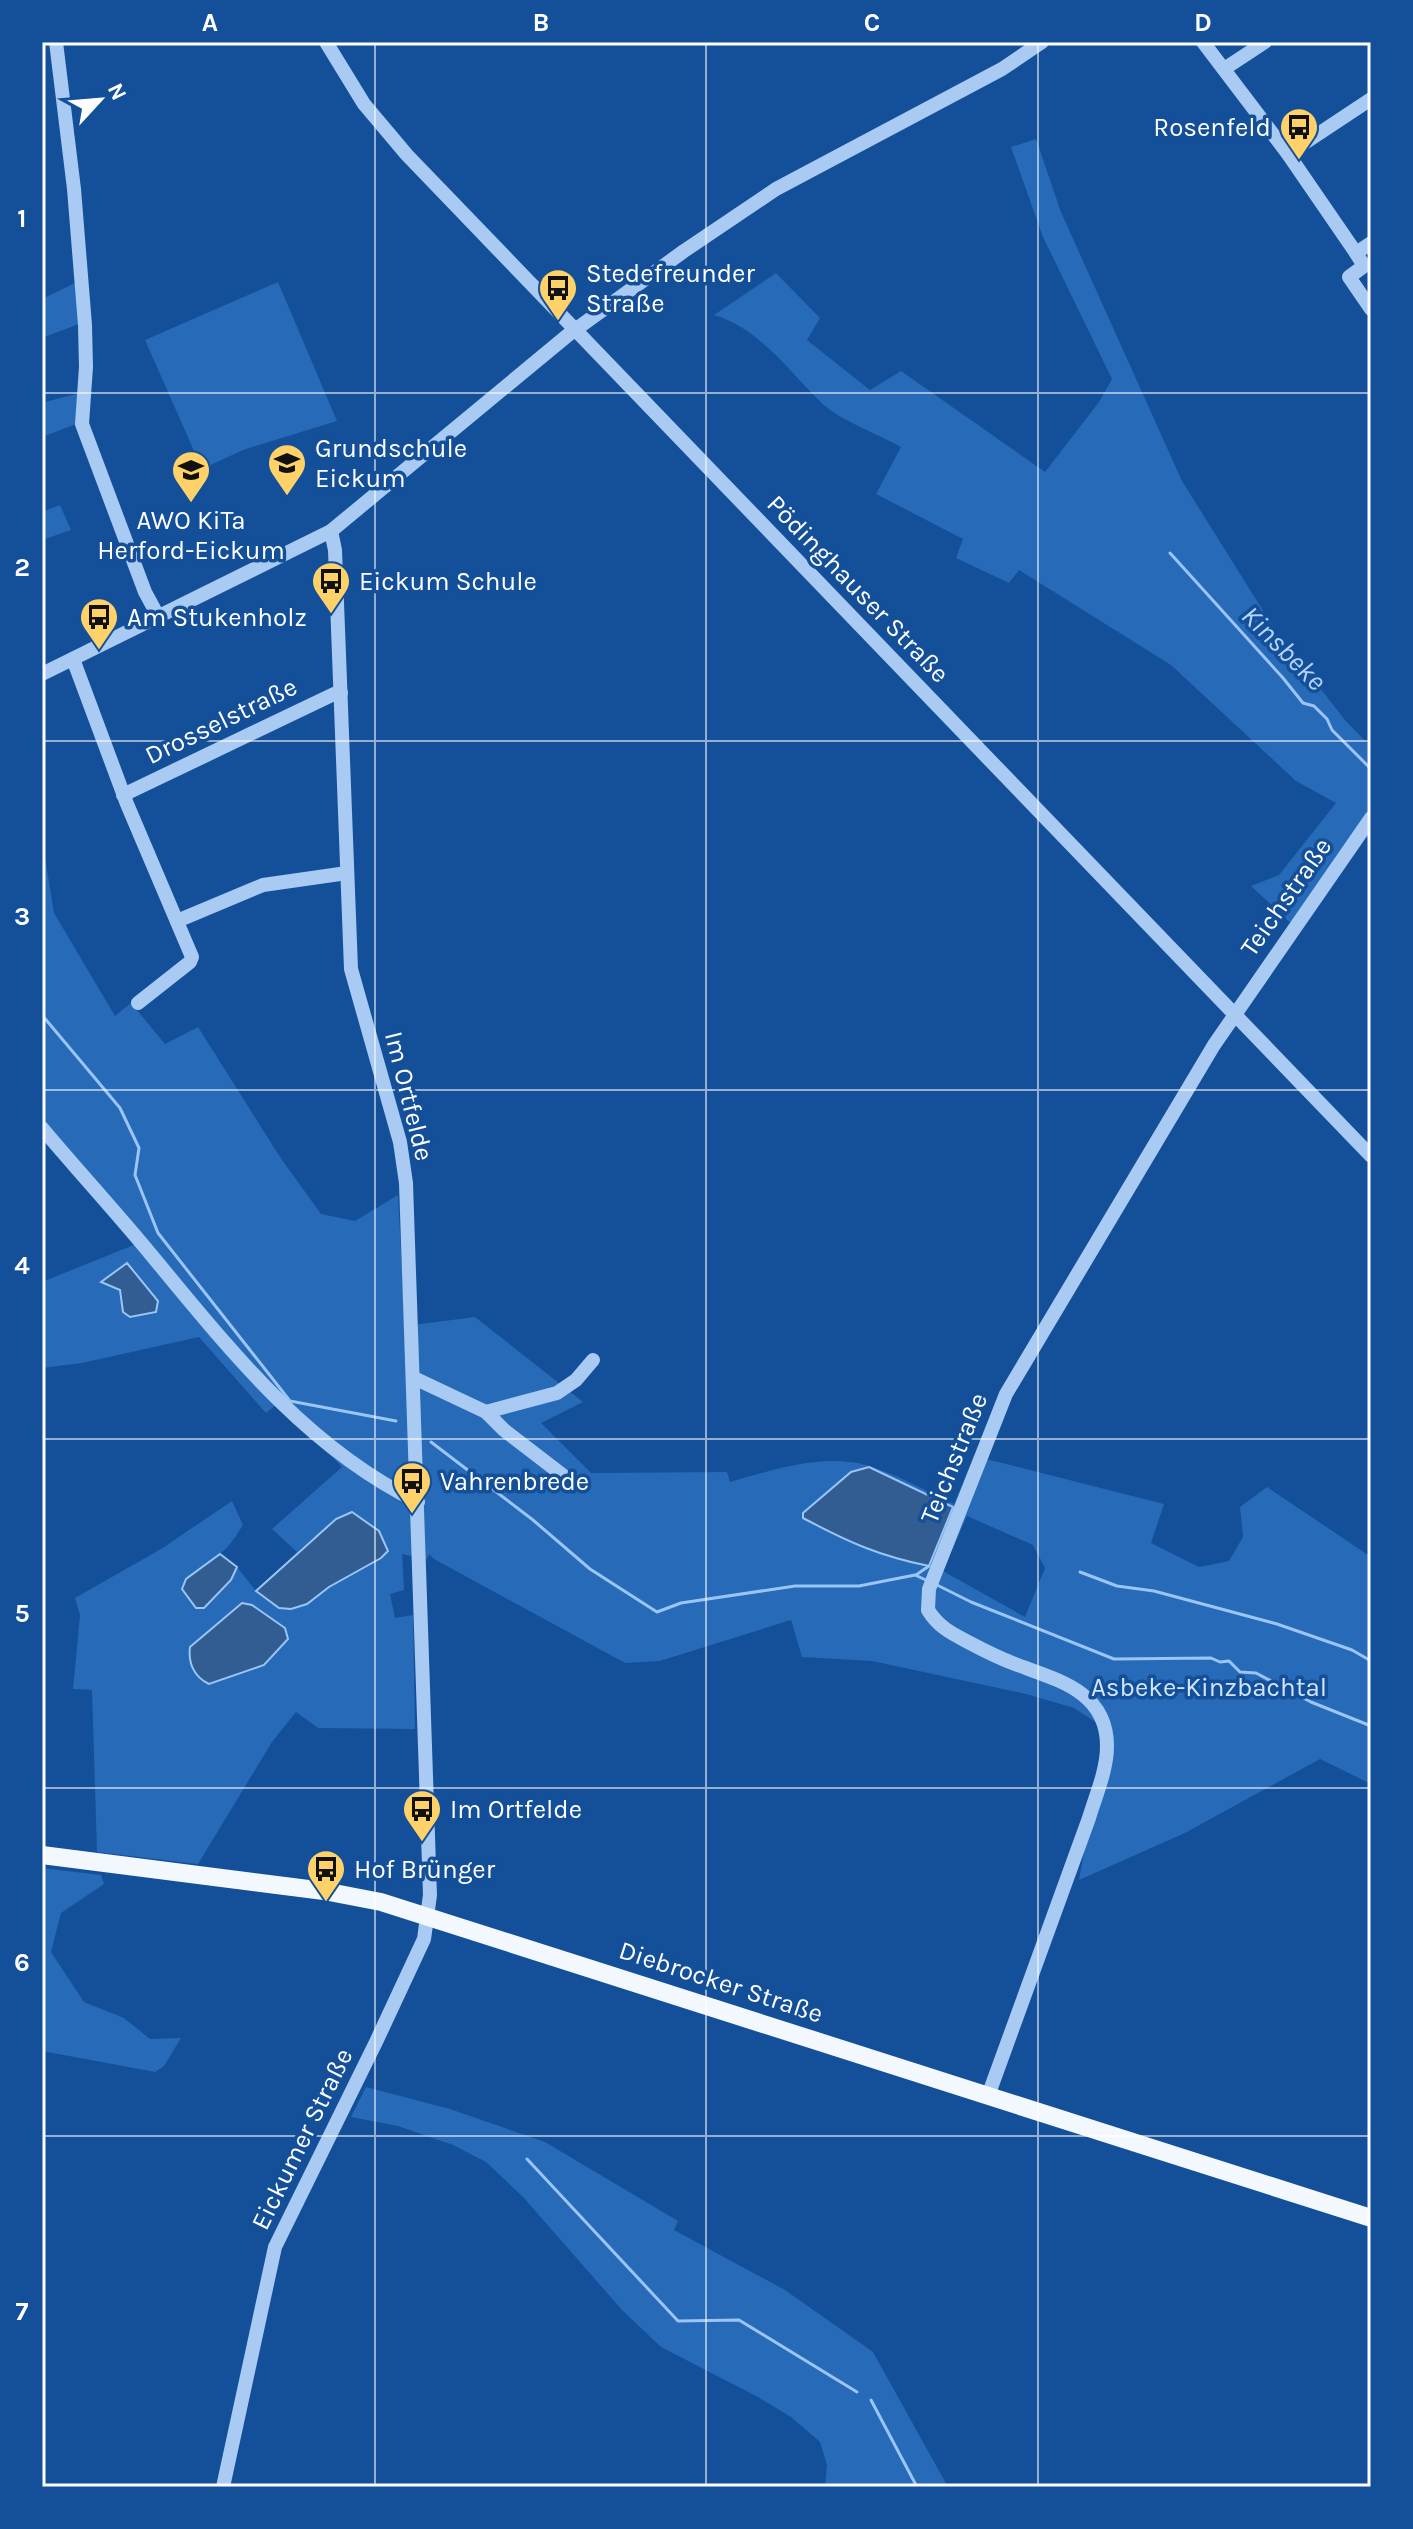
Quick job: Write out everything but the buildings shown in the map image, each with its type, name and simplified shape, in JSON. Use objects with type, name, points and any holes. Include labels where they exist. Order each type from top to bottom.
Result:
[{"type":"main road","name":"Diebrocker Straße","points":[[42,1855],[324,1891],[381,1902],[1371,2218]]},
{"type":"street","points":[[56,42],[74,189],[85,325],[82,424],[145,592],[158,616]]},
{"type":"street","name":"Pödinghauser Straße","points":[[326,42],[380,125],[1371,1156]]},
{"type":"street","points":[[42,674],[331,531],[517,376],[684,251],[776,189],[1002,69],[1042,42]]},
{"type":"street","points":[[1203,42],[1288,154],[1356,253],[1364,266],[1349,277],[1371,309]]},
{"type":"street","points":[[1224,69],[1265,42]]},
{"type":"street","points":[[1288,154],[1371,99]]},
{"type":"street","points":[[1356,253],[1371,243]]},
{"type":"street","name":"Im Ortfelde","points":[[331,531],[335,550],[352,979],[393,1113],[404,1164],[418,1502],[430,1895],[427,1915]]},
{"type":"street","points":[[73,659],[123,795],[192,957],[190,962],[138,1003]]},
{"type":"street","name":"Drosselstraße","points":[[123,795],[341,693]]},
{"type":"street","name":"Teichstraße","points":[[988,2096],[1098,1789],[1107,1747],[1104,1722],[1094,1703],[1078,1690],[945,1631],[928,1610],[928,1592],[1006,1394],[1234,1013],[1371,818]]},
{"type":"street","points":[[177,921],[263,885],[347,873]]},
{"type":"street","points":[[42,1128],[261,1382],[343,1458],[392,1490],[418,1502]]},
{"type":"street","points":[[486,1412],[557,1393],[576,1380],[593,1360]]},
{"type":"street","points":[[414,1378],[486,1412],[569,1480]]},
{"type":"street","name":"Eickumer Straße","points":[[223,2487],[275,2247],[424,1939],[427,1915]]},
{"type":"green space","points":[[1036,139],[1061,212],[1182,481],[1277,633],[1345,720],[1371,747],[1371,846],[1364,832],[1296,928],[1251,886],[1279,875],[1336,803],[1296,781],[1171,665],[1019,570],[1009,583],[956,558],[963,539],[876,494],[901,447],[831,411],[760,341],[746,330],[714,315],[776,273],[820,318],[807,340],[870,390],[901,371],[1045,472],[1099,402],[1112,379],[1043,237],[1011,147]]},
{"type":"green space","points":[[278,282],[337,421],[243,450],[202,469],[145,340]]},
{"type":"green space","points":[[75,283],[79,324],[42,338],[42,299]]},
{"type":"green space","points":[[80,393],[79,423],[42,437],[42,397],[45,402]]},
{"type":"green space","points":[[60,505],[71,530],[42,540],[42,512]]},
{"type":"green space","name":"Asbeke-Kinzbachtal","points":[[42,839],[54,913],[115,1016],[131,1003],[165,1044],[198,1027],[280,1157],[321,1214],[355,1221],[398,1195],[405,1326],[475,1317],[583,1402],[541,1423],[591,1473],[727,1472],[730,1482],[802,1464],[839,1461],[885,1472],[954,1504],[974,1456],[1164,1504],[1151,1543],[1199,1567],[1229,1561],[1243,1537],[1240,1507],[1267,1487],[1371,1557],[1371,1784],[1320,1759],[1185,1833],[1079,1880],[1103,1748],[1097,1723],[1074,1708],[1026,1694],[872,1661],[802,1657],[791,1620],[660,1661],[625,1663],[429,1554],[427,1559],[402,1554],[404,1590],[390,1594],[395,1618],[413,1615],[415,1729],[318,1728],[296,1712],[272,1742],[198,1864],[97,1852],[92,1690],[73,1689],[80,1615],[75,1598],[161,1549],[232,1501],[243,1525],[226,1548],[193,1574],[182,1589],[196,1608],[204,1608],[230,1580],[237,1567],[256,1591],[307,1604],[329,1587],[381,1558],[336,1519],[297,1552],[272,1529],[342,1467],[278,1403],[266,1413],[199,1337],[82,1363],[42,1368],[42,1282],[136,1244],[42,1139]],"holes":[[[967,1516],[1033,1545],[1045,1568],[1025,1617],[943,1571]]]},
{"type":"green space","points":[[42,1868],[101,1875],[104,1884],[61,1913],[51,1952],[84,2002],[124,2018],[150,2039],[181,2038],[164,2066],[155,2072],[42,2051]]},
{"type":"green space","points":[[366,2087],[450,2109],[545,2142],[678,2221],[674,2230],[785,2290],[873,2352],[948,2487],[825,2487],[827,2465],[820,2442],[791,2417],[758,2397],[661,2347],[622,2310],[523,2197],[486,2162],[453,2145],[398,2126],[351,2117]]},
{"type":"shaded area","points":[[127,1263],[158,1301],[156,1312],[130,1317],[123,1312],[120,1290],[101,1282]]},
{"type":"shaded area","points":[[869,1467],[953,1507],[929,1566],[864,1547],[803,1518],[803,1513],[851,1472]]},
{"type":"shaded area","points":[[352,1512],[379,1531],[388,1551],[381,1558],[329,1587],[307,1604],[291,1609],[279,1608],[256,1591],[336,1519]]},
{"type":"shaded area","points":[[220,1554],[237,1567],[231,1580],[204,1608],[196,1608],[182,1589],[186,1579]]},
{"type":"shaded area","points":[[242,1603],[252,1605],[285,1628],[288,1639],[264,1665],[209,1684],[199,1678],[193,1669],[190,1647]]},
{"type":"waterway","name":"Kinsbeke","points":[[1170,553],[1303,703],[1314,706],[1327,719],[1332,730],[1371,769]]},
{"type":"waterway","points":[[42,1015],[120,1108],[139,1148],[135,1175],[158,1233],[290,1401],[396,1421]]},
{"type":"waterway","points":[[431,1442],[533,1520],[590,1569],[657,1612],[681,1603],[795,1586],[859,1586],[915,1575],[928,1581]]},
{"type":"waterway","points":[[916,1575],[929,1566]]},
{"type":"waterway","points":[[1080,1572],[1117,1586],[1154,1591],[1277,1624],[1352,1650],[1371,1661]]},
{"type":"waterway","points":[[935,1584],[971,1602],[1114,1659],[1211,1658],[1220,1662],[1229,1661],[1240,1672],[1256,1673],[1311,1702],[1371,1726]]},
{"type":"waterway","points":[[527,2159],[678,2321],[739,2320],[857,2392]]},
{"type":"waterway","points":[[871,2400],[917,2487]]},
{"type":"place","name":"Rosenfeld","points":[[1299,161]]},
{"type":"place","name":"Stedefreunder Straße","points":[[558,322]]},
{"type":"place","name":"Grundschule Eickum","points":[[287,497]]},
{"type":"place","name":"AWO KiTa Herford-Eickum","points":[[191,504]]},
{"type":"place","name":"Eickum Schule","points":[[331,615]]},
{"type":"place","name":"Am Stukenholz","points":[[99,651]]},
{"type":"place","name":"Vahrenbrede","points":[[412,1515]]},
{"type":"place","name":"Im Ortfelde","points":[[422,1843]]},
{"type":"place","name":"Hof Brünger","points":[[326,1903]]}]
